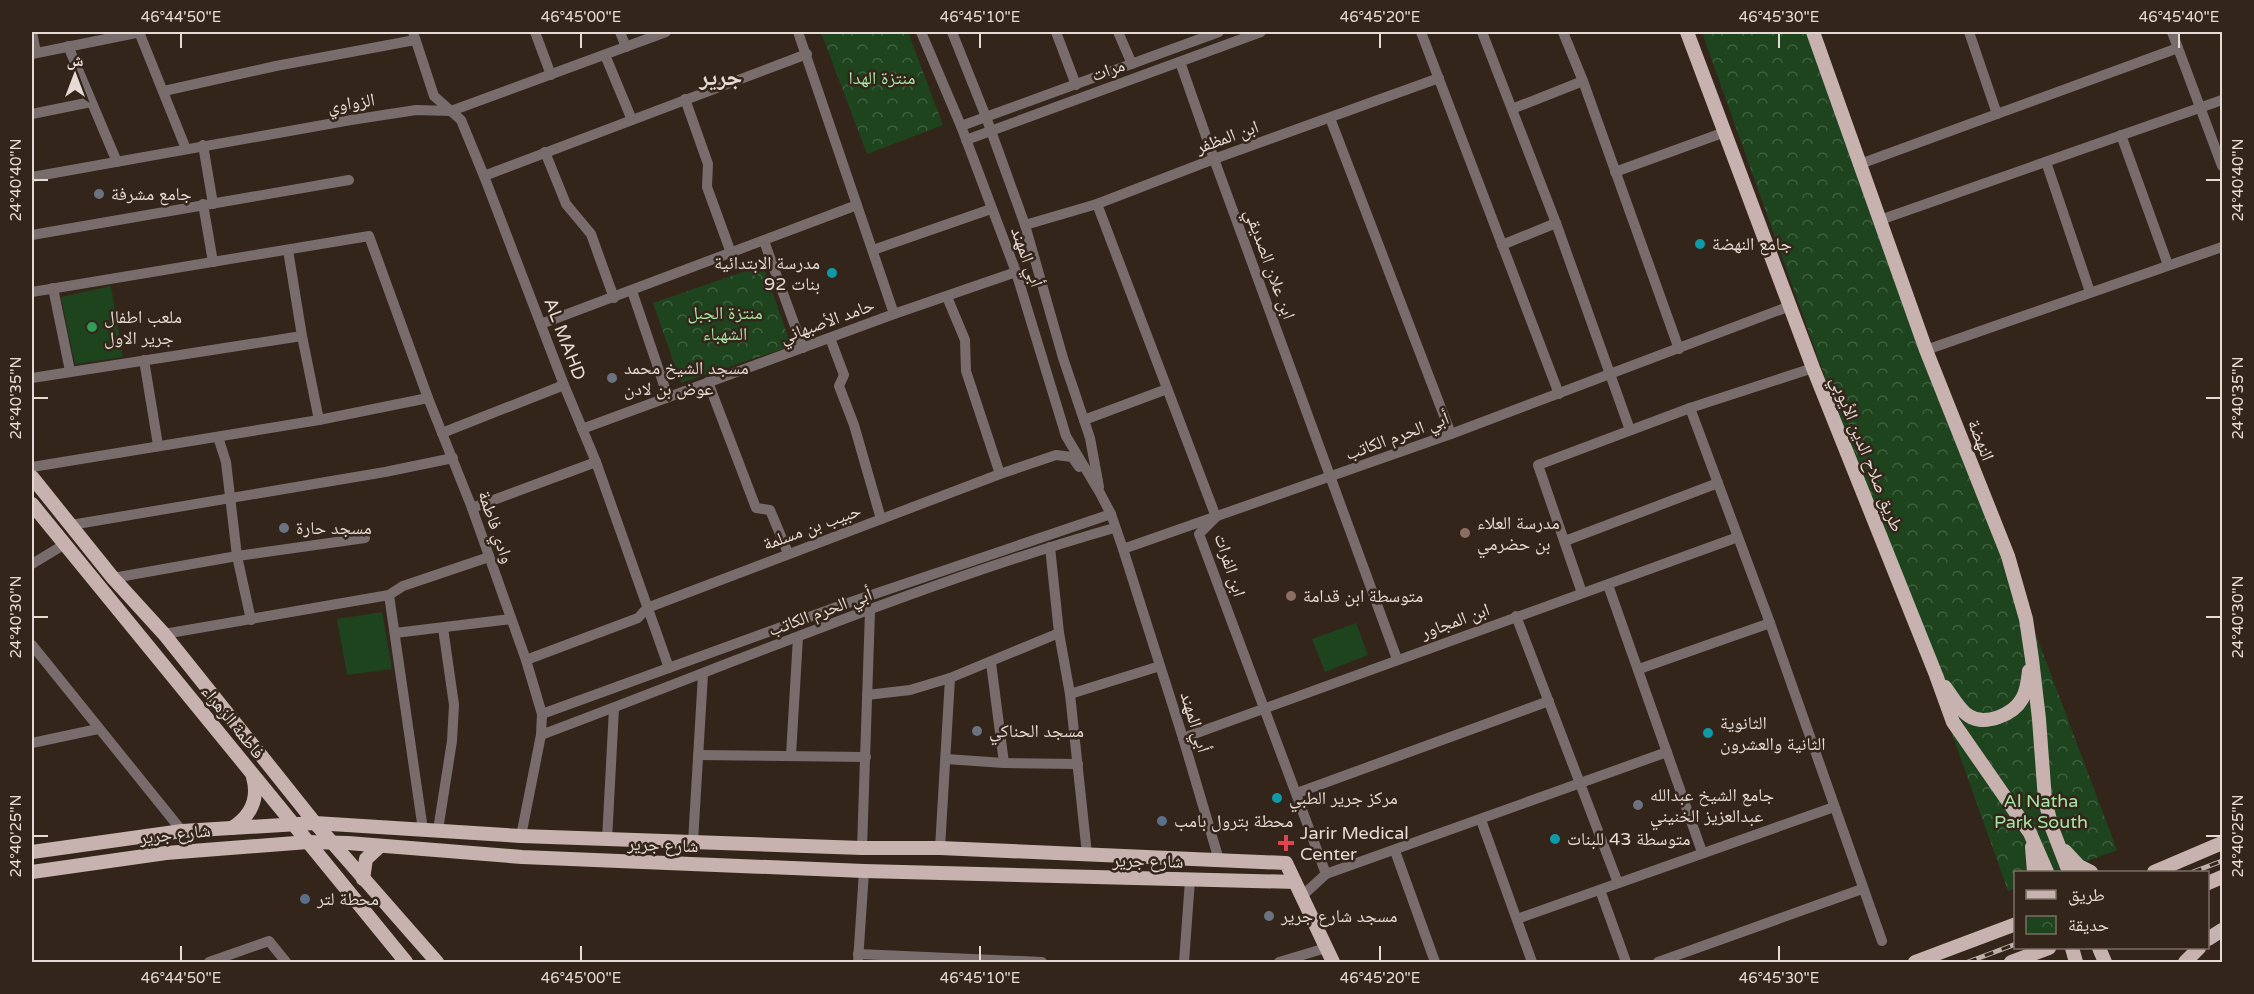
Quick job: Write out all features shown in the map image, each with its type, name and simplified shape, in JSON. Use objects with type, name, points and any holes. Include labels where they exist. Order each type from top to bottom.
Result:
[{"type":"main road","name":"طريق صلاح الدين الأيوبي","points":[[1687,32],[1813,368],[1953,722],[2030,833],[2046,871]]},
{"type":"main road","name":"النهضة","points":[[1813,32],[1926,350],[2008,556],[2026,619],[2032,659],[2039,719],[2044,800],[2068,871]]},
{"type":"main road","points":[[32,477],[113,578],[164,634],[315,823],[339,846],[363,879],[436,963]]},
{"type":"main road","name":"فاطمة الزهراء","points":[[32,504],[252,775],[280,818]]},
{"type":"main road","points":[[1936,675],[1968,716],[1979,720],[1994,719],[2009,712],[2022,700],[2032,659]]},
{"type":"main road","points":[[232,828],[246,817],[254,801],[255,783],[252,775]]},
{"type":"main road","points":[[276,843],[285,840],[290,832],[280,818],[298,814],[298,802]]},
{"type":"main road","name":"شارع جرير","points":[[32,852],[182,831],[232,828],[280,818],[293,823],[351,824],[607,840],[862,848],[940,848],[1286,863],[1295,882],[864,871],[522,857],[380,846],[339,846],[308,842],[148,855],[32,872]]},
{"type":"main road","points":[[293,823],[406,963]]},
{"type":"main road","points":[[339,846],[334,830],[340,825],[351,824]]},
{"type":"main road","points":[[2030,833],[2034,871]]},
{"type":"main road","points":[[2057,841],[2073,860],[2088,871]]},
{"type":"main road","points":[[2159,871],[2223,843]]},
{"type":"main road","points":[[323,861],[323,846],[339,846]]},
{"type":"main road","points":[[363,879],[366,859],[380,846]]},
{"type":"main road","points":[[2209,884],[2223,877]]},
{"type":"main road","points":[[1295,882],[1333,963]]},
{"type":"main road","points":[[1915,963],[2014,923]]},
{"type":"main road","points":[[2209,938],[2223,930]]},
{"type":"main road","points":[[2011,963],[2046,949]]},
{"type":"main road","points":[[2098,949],[2105,963]]},
{"type":"main road","points":[[2185,963],[2198,949]]},
{"type":"street","points":[[32,32],[34,54],[140,32],[186,149]]},
{"type":"street","points":[[535,32],[550,75]]},
{"type":"street","points":[[620,32],[626,47]]},
{"type":"street","name":"الزواوي","points":[[32,177],[351,120],[416,111],[451,111],[666,32]]},
{"type":"street","points":[[798,32],[894,314]]},
{"type":"street","name":"أبي المهند","points":[[921,32],[966,140],[1016,272],[1066,436],[1111,514],[1183,738],[1219,860]]},
{"type":"street","name":"أبي المهند","points":[[952,32],[991,130],[1025,225],[1063,358],[1090,438],[1100,493]]},
{"type":"street","points":[[1056,32],[1076,85]]},
{"type":"street","points":[[1118,32],[1132,64]]},
{"type":"street","name":"مرات","points":[[960,126],[1220,32]]},
{"type":"street","name":"مرات","points":[[966,140],[1261,32]]},
{"type":"street","points":[[1421,32],[1559,394]]},
{"type":"street","points":[[1482,32],[1556,223],[1630,430]]},
{"type":"street","points":[[1563,32],[1583,81],[1679,349]]},
{"type":"street","points":[[1969,32],[1997,114]]},
{"type":"street","points":[[2172,32],[2222,165]]},
{"type":"street","points":[[164,91],[414,36]]},
{"type":"street","name":"AL MAHD","points":[[414,36],[434,96],[461,120],[484,176],[596,462],[669,668]]},
{"type":"street","points":[[68,46],[117,162]]},
{"type":"street","points":[[1860,164],[2178,48]]},
{"type":"street","points":[[484,176],[807,54]]},
{"type":"street","points":[[605,55],[632,120]]},
{"type":"street","name":"ابن علان الصديقي","points":[[1180,62],[1397,659]]},
{"type":"street","name":"ابن المظفر","points":[[1025,225],[1097,204],[1438,78]]},
{"type":"street","points":[[1512,109],[1583,81]]},
{"type":"street","points":[[685,99],[708,165],[707,187],[731,253]]},
{"type":"street","points":[[1880,220],[2223,100]]},
{"type":"street","points":[[32,114],[91,102]]},
{"type":"street","points":[[1017,105],[1012,111],[1013,116],[1024,118]]},
{"type":"street","points":[[1330,118],[1451,434]]},
{"type":"street","points":[[1615,172],[1725,132]]},
{"type":"street","points":[[2121,135],[2168,265]]},
{"type":"street","points":[[203,146],[213,262]]},
{"type":"street","points":[[545,152],[566,204],[591,234],[614,298]]},
{"type":"street","points":[[2046,162],[2090,292]]},
{"type":"street","points":[[32,235],[349,180]]},
{"type":"street","name":"ابن الفرات","points":[[1097,204],[1216,517],[1199,534],[1326,874]]},
{"type":"street","points":[[541,324],[764,242],[857,205]]},
{"type":"street","points":[[873,250],[992,209]]},
{"type":"street","points":[[1502,245],[1556,223]]},
{"type":"street","name":"وادي فاطمة","points":[[288,250],[369,236],[441,433],[472,507],[526,660],[542,714],[541,735],[521,836]]},
{"type":"street","points":[[764,242],[803,348]]},
{"type":"street","points":[[1926,350],[2223,247]]},
{"type":"street","points":[[32,292],[288,250],[319,420]]},
{"type":"street","name":"حامد الأصبهاني","points":[[582,429],[894,314],[1016,272]]},
{"type":"street","points":[[53,288],[70,371]]},
{"type":"street","points":[[632,291],[668,397]]},
{"type":"street","points":[[947,297],[965,340],[966,370],[985,434],[1000,474]]},
{"type":"street","name":"أبي الحرم الكاتب","points":[[1123,549],[1451,434],[1790,306]]},
{"type":"street","points":[[32,378],[302,336]]},
{"type":"street","points":[[830,338],[844,375],[839,386],[855,425],[881,519]]},
{"type":"street","points":[[144,360],[158,445]]},
{"type":"street","points":[[1582,593],[1538,465],[1690,408],[1813,368]]},
{"type":"street","points":[[708,382],[756,508],[770,510],[788,553]]},
{"type":"street","points":[[441,433],[564,385]]},
{"type":"street","points":[[1084,420],[1167,389]]},
{"type":"street","points":[[32,467],[319,420],[428,398]]},
{"type":"street","points":[[1690,408],[1770,623],[1882,941]]},
{"type":"street","points":[[218,437],[226,462],[237,556],[251,620]]},
{"type":"street","name":"حبيب بن مسلمة","points":[[526,660],[638,618],[647,608],[788,553],[1056,455],[1072,457],[1100,493]]},
{"type":"street","points":[[70,525],[231,499],[453,458]]},
{"type":"street","points":[[472,507],[596,462]]},
{"type":"street","points":[[1565,541],[1718,483]]},
{"type":"street","name":"أبي الحرم الكاتب","points":[[542,714],[845,604],[1111,514]]},
{"type":"street","name":"أبي الحرم الكاتب","points":[[541,735],[798,637],[1050,547],[1114,528]]},
{"type":"street","name":"ابن المجاور","points":[[1183,738],[1738,537]]},
{"type":"street","points":[[113,578],[237,556],[365,538]]},
{"type":"street","points":[[32,564],[65,544]]},
{"type":"street","points":[[1050,547],[1059,633],[1070,694],[1087,855]]},
{"type":"street","points":[[164,634],[389,595],[403,586],[489,557]]},
{"type":"street","points":[[1608,585],[1702,852]]},
{"type":"street","points":[[389,595],[423,830]]},
{"type":"street","points":[[862,848],[870,611]]},
{"type":"street","points":[[1516,616],[1618,883]]},
{"type":"street","points":[[396,633],[511,619]]},
{"type":"street","points":[[1639,669],[1770,623]]},
{"type":"street","points":[[438,830],[452,741],[454,705],[443,628]]},
{"type":"street","points":[[867,695],[910,690],[950,678],[1059,633]]},
{"type":"street","points":[[791,755],[798,637]]},
{"type":"street","points":[[32,645],[182,831]]},
{"type":"street","points":[[991,663],[1004,763]]},
{"type":"street","points":[[1070,694],[1160,666]]},
{"type":"street","points":[[693,842],[704,674]]},
{"type":"street","points":[[940,848],[950,678]]},
{"type":"street","points":[[1297,793],[1549,701]]},
{"type":"street","points":[[607,840],[614,708]]},
{"type":"street","points":[[32,743],[98,729]]},
{"type":"street","points":[[1302,896],[1326,874],[1667,752]]},
{"type":"street","points":[[698,755],[866,757]]},
{"type":"street","points":[[946,759],[1004,763],[1078,764]]},
{"type":"street","points":[[1517,919],[1834,807]]},
{"type":"street","points":[[1481,820],[1532,963]]},
{"type":"street","points":[[1395,851],[1435,963]]},
{"type":"street","points":[[864,871],[858,958],[1042,963]]},
{"type":"street","points":[[1184,963],[1190,880]]},
{"type":"street","points":[[1658,963],[1862,889]]},
{"type":"street","points":[[1600,890],[1626,963]]},
{"type":"street","points":[[209,963],[269,941],[286,963]]},
{"type":"street","points":[[1279,963],[1326,948]]},
{"type":"green space","name":"منتزة الهدا","points":[[821,32],[908,32],[943,125],[867,154]]},
{"type":"green space","name":"Al Natha Park South","points":[[1702,32],[1809,32],[2117,850],[2061,871],[2014,871],[2014,889],[2008,891]]},
{"type":"green space","name":"منتزة الجبل الشهباء","points":[[763,265],[791,346],[681,383],[653,303]]},
{"type":"green space","name":"ملعب اطفال جرير الاول","points":[[111,286],[123,357],[75,364],[61,297]]},
{"type":"green space","points":[[382,612],[392,669],[347,675],[337,619]]},
{"type":"green space","points":[[1356,623],[1368,655],[1325,672],[1312,639]]},
{"type":"railway","points":[[2196,871],[2222,861]]},
{"type":"railway","points":[[1968,962],[2014,945]]},
{"type":"place","name":"جامع مشرفة","points":[[99,194]]},
{"type":"place","name":"جامع النهضة","points":[[1700,244]]},
{"type":"place","name":"مدرسة الابتدائية 92 بنات","points":[[832,273]]},
{"type":"place","name":"ملعب اطفال جرير الاول","points":[[92,327]]},
{"type":"place","name":"مسجد الشيخ محمد عوض بن لادن","points":[[612,378]]},
{"type":"place","name":"مسجد حارة","points":[[284,528]]},
{"type":"place","name":"مدرسة العلاء بن حضرمي","points":[[1465,533]]},
{"type":"place","name":"متوسطة ابن قدامة","points":[[1291,596]]},
{"type":"place","name":"مسجد الحناكي","points":[[977,731]]},
{"type":"place","name":"الثانوية الثانية والعشرون","points":[[1708,733]]},
{"type":"place","name":"مركز جرير الطبي","points":[[1277,798]]},
{"type":"place","name":"جامع الشيخ عبدالله عبدالعزيز الخنيني","points":[[1638,805]]},
{"type":"place","name":"محطة بترول بامب","points":[[1162,821]]},
{"type":"place","name":"متوسطة 43 للبنات","points":[[1555,839]]},
{"type":"place","name":"Jarir Medical Center","points":[[1286,843]]},
{"type":"place","name":"محطة لتر","points":[[305,899]]},
{"type":"place","name":"مسجد شارع جرير","points":[[1269,916]]},
{"type":"district","name":"جرير","points":[[721,77]]}]
